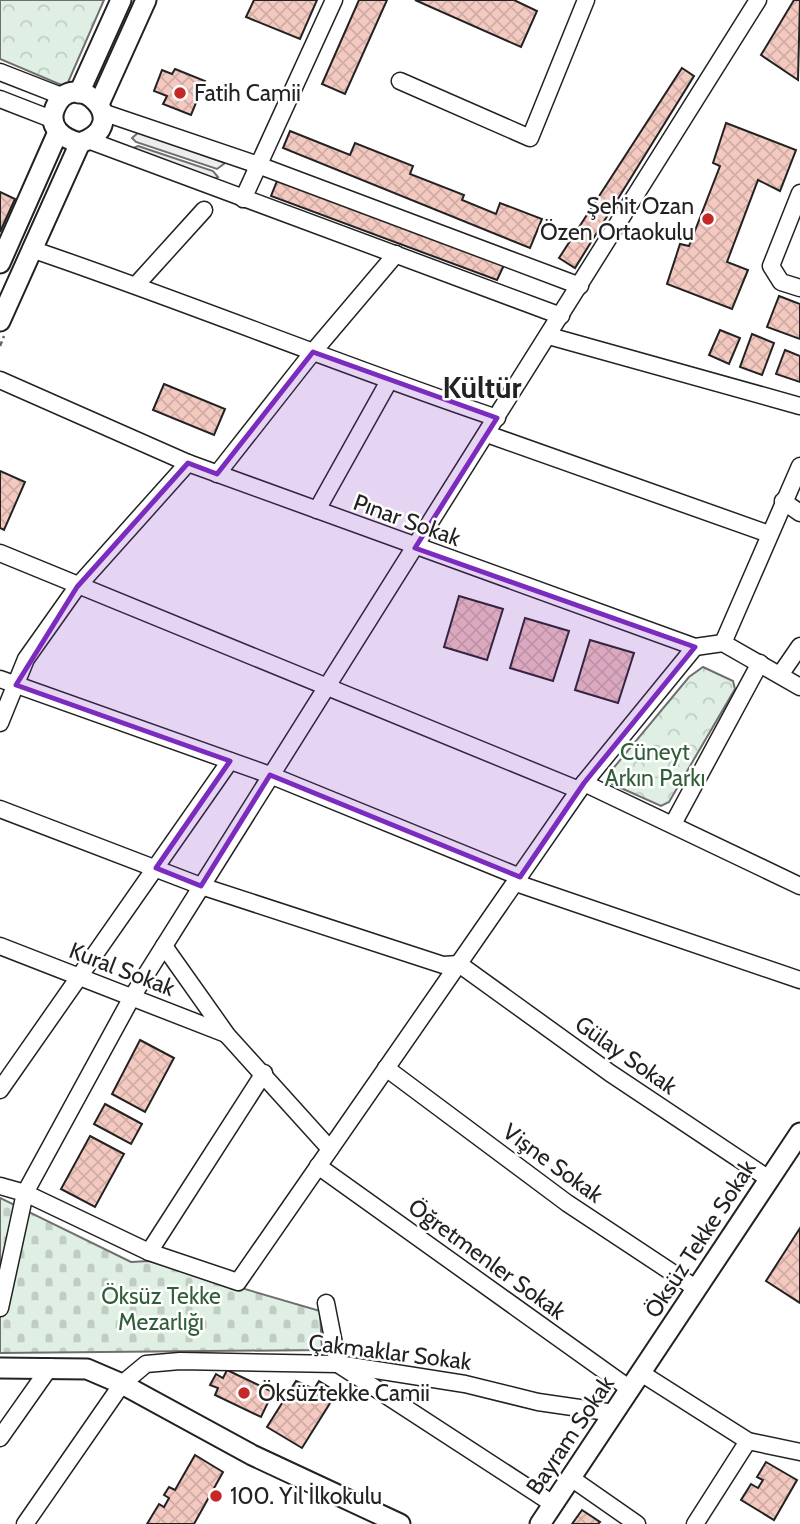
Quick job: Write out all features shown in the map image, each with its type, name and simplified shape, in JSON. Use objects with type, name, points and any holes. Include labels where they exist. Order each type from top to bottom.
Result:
[{"type":"main road","points":[[0,262],[56,126],[55,108],[72,95],[121,0]]},
{"type":"main road","points":[[0,321],[31,249],[84,141],[99,129],[100,108],[146,0]]},
{"type":"main road","points":[[72,95],[89,95],[100,108]]},
{"type":"main road","points":[[56,126],[64,138],[84,141]]},
{"type":"main road","name":"Öksüz Tekke Sokak","points":[[636,1381],[800,1133]]},
{"type":"main road","points":[[0,1368],[87,1369],[122,1384],[367,1517],[400,1524]]},
{"type":"main road","name":"Bayram Sokak","points":[[540,1524],[636,1381]]},
{"type":"street","points":[[243,199],[334,0]]},
{"type":"street","points":[[400,81],[530,138],[586,0]]},
{"type":"street","points":[[0,1308],[25,1193],[132,997],[758,0]]},
{"type":"street","points":[[0,72],[72,95]]},
{"type":"street","points":[[0,99],[56,126]]},
{"type":"street","points":[[100,108],[580,286]]},
{"type":"street","points":[[84,141],[561,316]]},
{"type":"street","points":[[800,193],[771,266],[781,282],[800,288]]},
{"type":"street","points":[[137,284],[204,209]]},
{"type":"street","points":[[31,249],[137,284],[389,381],[497,418]]},
{"type":"street","points":[[217,474],[313,352],[396,254]]},
{"type":"street","points":[[549,336],[800,406]]},
{"type":"street","name":"Pınar Sokak","points":[[0,380],[188,463],[415,548],[695,647],[723,643]]},
{"type":"street","points":[[317,510],[389,381]]},
{"type":"street","points":[[487,434],[769,534]]},
{"type":"street","points":[[0,723],[8,682],[77,587],[188,463]]},
{"type":"street","points":[[800,466],[723,643],[800,687]]},
{"type":"street","points":[[783,501],[800,513]]},
{"type":"street","points":[[0,553],[77,587],[673,824],[800,886]]},
{"type":"street","points":[[780,675],[800,646]]},
{"type":"street","points":[[0,1186],[25,1193],[149,1252],[237,1282],[581,787],[695,647]]},
{"type":"street","points":[[673,824],[760,663]]},
{"type":"street","points":[[8,682],[270,775],[518,880],[800,980]]},
{"type":"street","points":[[0,1090],[230,761]]},
{"type":"street","points":[[0,809],[201,886],[443,965],[460,964]]},
{"type":"street","name":"Kural Sokak","points":[[0,946],[227,1035]]},
{"type":"street","points":[[164,946],[227,1035],[330,1149]]},
{"type":"street","name":"Gülay Sokak","points":[[460,964],[610,1073],[769,1179]]},
{"type":"street","name":"Vişne Sokak","points":[[386,1068],[567,1203],[697,1289]]},
{"type":"street","points":[[149,1252],[264,1073]]},
{"type":"street","name":"Öğretmenler Sokak","points":[[318,1166],[636,1381],[748,1441]]},
{"type":"street","points":[[326,1303],[338,1364],[553,1504]]},
{"type":"street","name":"Çakmaklar Sokak","points":[[25,1524],[122,1384],[146,1364],[180,1361],[338,1364],[465,1384],[538,1402],[614,1413]]},
{"type":"street","points":[[0,1438],[50,1367]]},
{"type":"street","points":[[695,1524],[748,1441],[800,1452]]},
{"type":"street","points":[[571,1478],[636,1524]]},
{"type":"highlighted area","points":[[313,352],[497,418],[415,548],[695,647],[584,783],[520,877],[270,775],[201,886],[156,868],[230,761],[16,685],[77,587],[188,463],[217,474]]},
{"type":"green space","points":[[0,0],[104,0],[66,87],[0,59]]},
{"type":"green space","name":"Cüneyt Arkın Parkı","points":[[703,667],[733,681],[735,689],[669,802],[661,806],[612,784],[611,771],[689,677]]},
{"type":"green space","name":"Öksüz Tekke Mezarlığı","points":[[0,1198],[131,1262],[149,1261],[320,1311],[322,1350],[0,1353]]},
{"type":"shaded area","points":[[139,132],[225,163],[217,169],[136,142],[132,138]]},
{"type":"shaded area","points":[[138,146],[213,171],[218,177],[210,181],[126,151]]},
{"type":"building","points":[[254,0],[317,0],[300,39],[246,17]]},
{"type":"building","points":[[359,0],[387,0],[345,94],[322,84]]},
{"type":"building","points":[[415,0],[514,0],[537,11],[521,47]]},
{"type":"building","points":[[794,0],[800,0],[798,80],[761,55]]},
{"type":"building","points":[[682,68],[694,76],[575,268],[559,258]]},
{"type":"building","name":"Fatih Camii","points":[[175,69],[205,81],[191,115],[163,104],[167,96],[154,91],[162,70],[172,74]]},
{"type":"building","name":"Şehit Ozan Özen Ortaokulu","points":[[726,123],[796,150],[780,191],[758,180],[727,262],[748,270],[732,309],[667,284],[680,244],[689,246],[720,166],[713,163]]},
{"type":"building","points":[[290,131],[350,155],[355,143],[413,166],[410,174],[464,195],[462,200],[496,214],[500,203],[542,219],[530,248],[283,148]]},
{"type":"building","points":[[279,176],[505,263],[497,280],[271,196]]},
{"type":"building","points":[[0,192],[15,199],[0,232]]},
{"type":"building","points":[[779,296],[800,304],[800,339],[767,327]]},
{"type":"building","points":[[720,330],[740,338],[729,364],[709,355]]},
{"type":"building","points":[[752,334],[774,343],[762,375],[740,367]]},
{"type":"building","points":[[785,350],[800,356],[800,382],[776,374]]},
{"type":"building","points":[[164,384],[225,409],[214,435],[153,410]]},
{"type":"building","points":[[0,471],[25,482],[4,530],[0,528]]},
{"type":"building","points":[[459,596],[503,609],[487,660],[444,647]]},
{"type":"building","points":[[525,618],[569,631],[553,681],[510,668]]},
{"type":"building","points":[[590,640],[634,653],[618,703],[575,690]]},
{"type":"building","points":[[140,1040],[174,1058],[145,1112],[112,1094]]},
{"type":"building","points":[[105,1104],[142,1124],[131,1144],[94,1124]]},
{"type":"building","points":[[90,1136],[124,1154],[95,1207],[61,1189]]},
{"type":"building","points":[[800,1228],[800,1303],[766,1281]]},
{"type":"building","name":"Öksüztekke Camii","points":[[227,1370],[273,1392],[261,1417],[215,1395],[218,1388],[210,1385],[216,1374],[223,1378]]},
{"type":"building","points":[[296,1381],[314,1389],[319,1381],[337,1392],[302,1448],[267,1427]]},
{"type":"building","name":"100. Yıl İlkokulu","points":[[195,1455],[223,1472],[194,1524],[147,1524],[159,1504],[164,1507],[169,1498],[164,1495],[169,1487],[175,1490]]},
{"type":"building","points":[[766,1462],[797,1480],[774,1520],[741,1500],[751,1484],[758,1488],[763,1480],[757,1477]]},
{"type":"building","points":[[582,1510],[600,1522],[572,1524]]},
{"type":"place","name":"Fatih Camii","points":[[180,93]]},
{"type":"place","name":"Şehit Ozan Özen Ortaokulu","points":[[708,219]]},
{"type":"place","name":"Öksüztekke Camii","points":[[244,1393]]},
{"type":"place","name":"100. Yıl İlkokulu","points":[[216,1496]]},
{"type":"district","name":"Kültür","points":[[482,387]]}]
